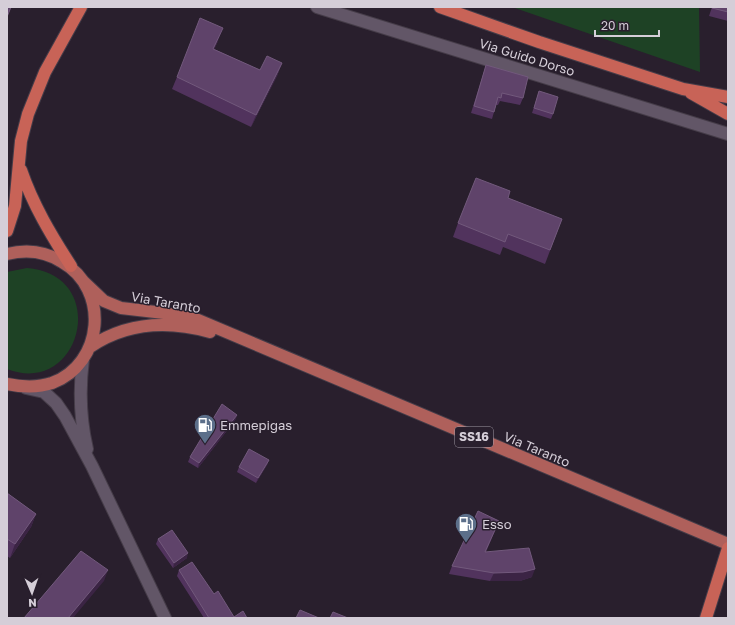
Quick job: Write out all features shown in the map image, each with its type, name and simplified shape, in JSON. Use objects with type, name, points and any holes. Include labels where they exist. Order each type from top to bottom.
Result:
[{"type":"highway","points":[[7,230],[15,206],[20,166],[21,141],[28,114],[45,72],[81,7]]},
{"type":"highway","points":[[440,7],[683,89],[728,97]]},
{"type":"highway","points":[[683,89],[728,114]]},
{"type":"highway","points":[[20,166],[28,191],[71,266]]},
{"type":"highway","points":[[706,618],[728,548]]},
{"type":"main road","name":"Via Taranto","points":[[7,254],[32,251],[50,255],[71,266],[84,282],[104,301],[121,308],[164,313],[198,320],[728,544]]},
{"type":"main road","name":"Via Taranto","points":[[7,384],[23,387],[51,383],[73,370],[82,359],[90,347],[95,327],[94,306],[84,282]]},
{"type":"main road","name":"Via Taranto","points":[[90,347],[106,336],[144,325],[197,328],[248,342]]},
{"type":"street","name":"Via Guido Dorso","points":[[317,7],[728,134]]},
{"type":"street","points":[[82,359],[80,379],[80,415],[92,466]]},
{"type":"street","points":[[23,387],[44,392],[56,403],[65,416],[92,466],[165,618]]},
{"type":"green space","points":[[512,7],[699,7],[700,72]]},
{"type":"green space","points":[[27,268],[54,276],[70,291],[78,311],[77,332],[68,352],[53,366],[33,373],[7,369],[7,272]]},
{"type":"building","points":[[7,7],[11,7],[7,17]]},
{"type":"building","points":[[728,7],[728,12],[712,8]]},
{"type":"building","points":[[200,18],[223,28],[213,49],[260,70],[267,56],[282,63],[256,115],[177,77]]},
{"type":"building","points":[[486,65],[528,77],[523,98],[502,93],[501,98],[498,97],[494,112],[474,106]]},
{"type":"building","points":[[539,91],[558,97],[553,114],[534,108]]},
{"type":"building","points":[[476,178],[510,191],[508,198],[562,219],[550,250],[508,234],[505,242],[458,223]]},
{"type":"building","points":[[222,404],[237,415],[199,463],[190,457]]},
{"type":"building","points":[[249,449],[269,460],[258,478],[239,467]]},
{"type":"building","points":[[7,493],[36,514],[15,544],[7,539]]},
{"type":"building","points":[[478,511],[499,521],[485,552],[529,548],[535,569],[523,572],[494,573],[452,566]]},
{"type":"building","points":[[172,530],[188,553],[174,563],[158,539]]},
{"type":"building","points":[[81,551],[108,570],[68,618],[24,618]]},
{"type":"building","points":[[192,562],[214,594],[218,591],[234,617],[243,611],[247,618],[209,618],[179,570]]},
{"type":"building","points":[[300,610],[319,618],[296,618]]},
{"type":"building","points":[[333,612],[348,618],[330,618]]},
{"type":"place","name":"Emmepigas","points":[[205,444]]},
{"type":"place","name":"Esso","points":[[466,544]]}]
